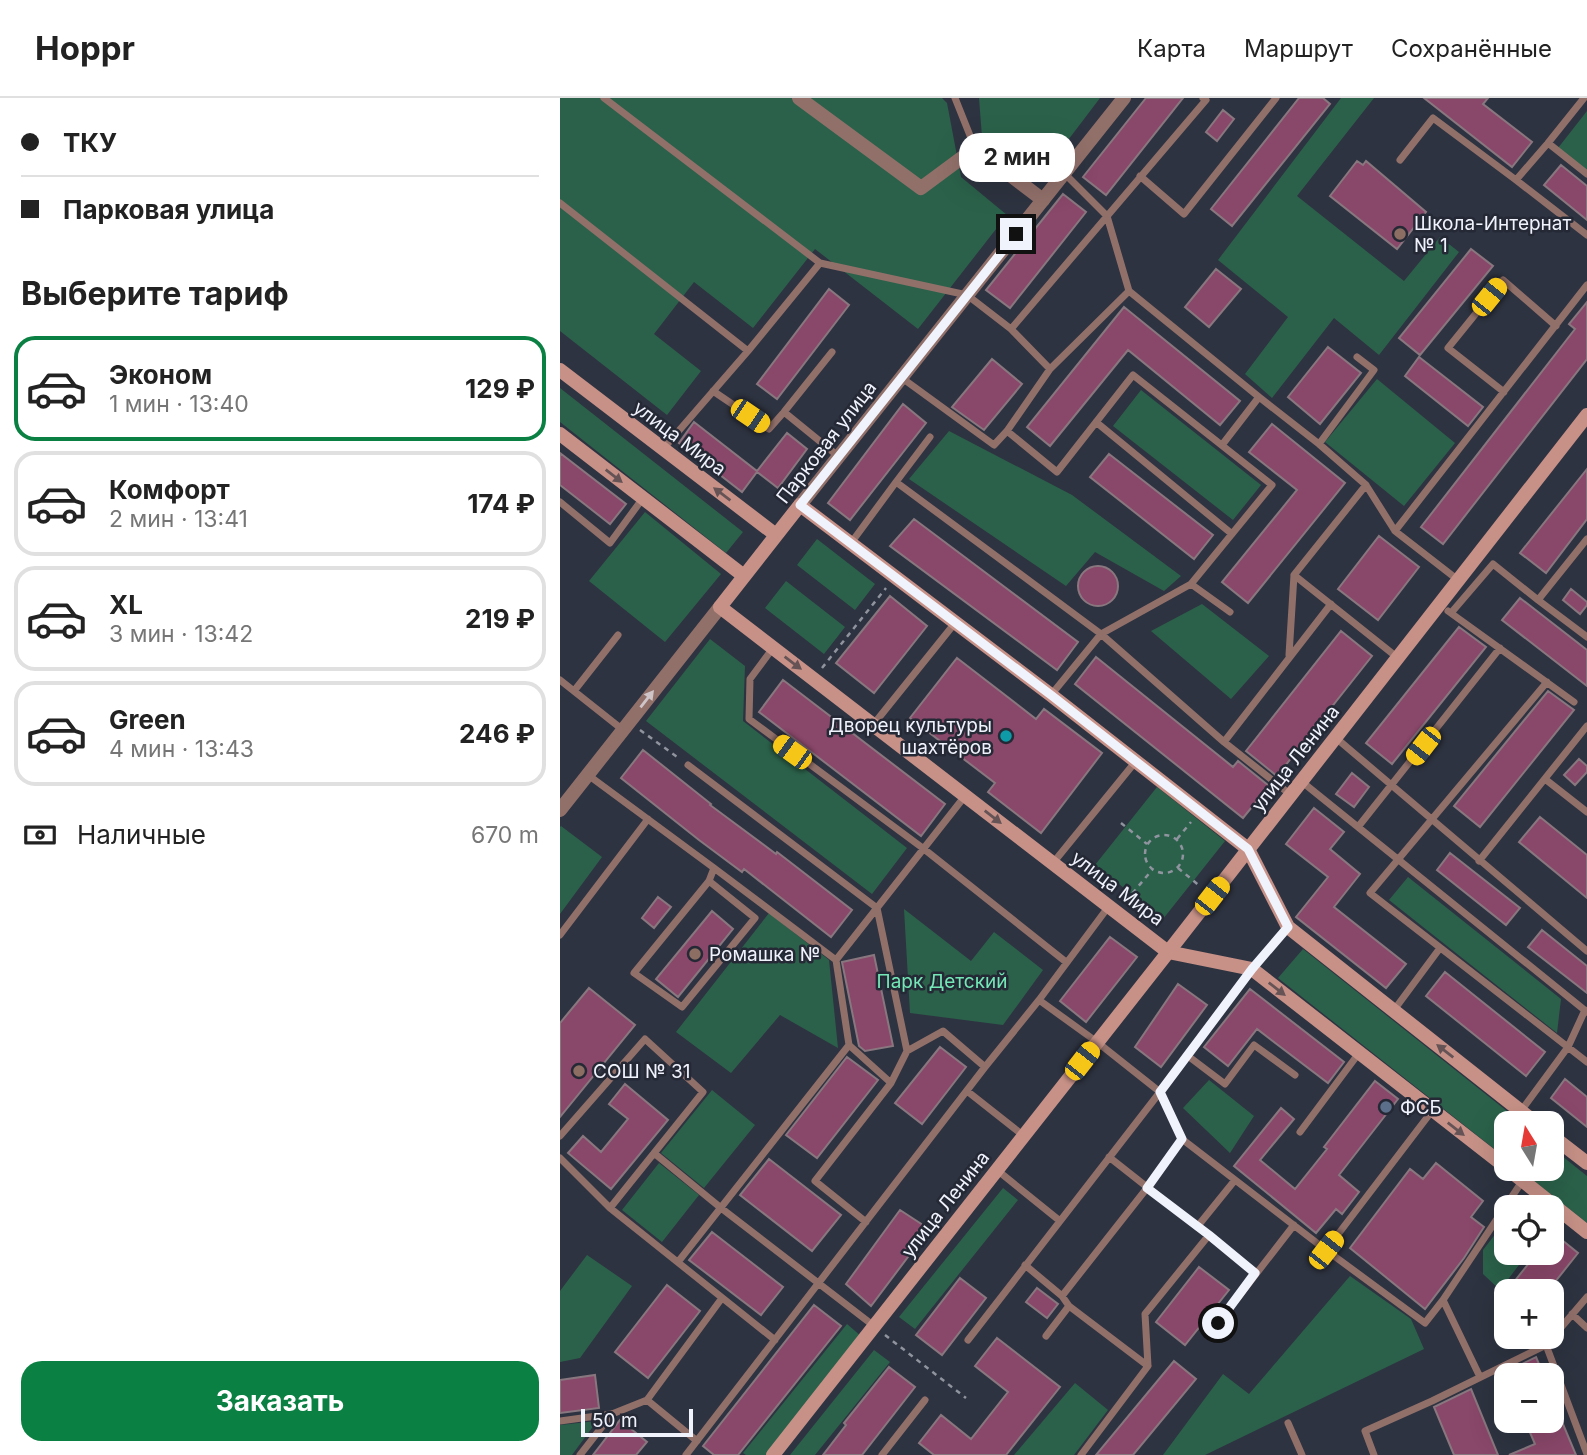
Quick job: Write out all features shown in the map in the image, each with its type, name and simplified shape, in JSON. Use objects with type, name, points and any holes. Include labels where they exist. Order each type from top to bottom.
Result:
[{"type":"main road","name":"улица Мира","points":[[560,370],[776,536]]},
{"type":"main road","name":"улица Ленина","points":[[773,1455],[1398,658],[1445,609],[1458,580],[1587,415]]},
{"type":"main road","points":[[560,434],[744,576]]},
{"type":"main road","points":[[800,505],[1051,695],[1248,849],[1288,927],[1521,1111]]},
{"type":"main road","name":"Парковая улица","points":[[720,607],[800,505]]},
{"type":"main road","name":"улица Мира","points":[[720,607],[1168,952],[1252,969],[1494,1158]]},
{"type":"main road","points":[[1564,1145],[1587,1163]]},
{"type":"main road","name":"улица Мира","points":[[1524,1181],[1587,1232]]},
{"type":"street","points":[[799,98],[921,188],[975,148],[1043,200]]},
{"type":"street","name":"Парковая улица","points":[[800,505],[1124,98]]},
{"type":"street","name":"Парковая улица","points":[[560,810],[720,607]]},
{"type":"lane","points":[[604,98],[820,263],[967,295],[1010,329],[1050,369]]},
{"type":"lane","points":[[955,98],[975,148]]},
{"type":"lane","points":[[1139,176],[1184,214],[1276,98]]},
{"type":"lane","points":[[1516,180],[1584,98]]},
{"type":"lane","points":[[1010,329],[1205,99]]},
{"type":"lane","points":[[1399,160],[1433,118],[1587,236]]},
{"type":"lane","points":[[1548,143],[1587,174]]},
{"type":"lane","points":[[1064,173],[1107,216],[1129,290],[1366,485],[1395,531],[1458,580]]},
{"type":"lane","points":[[560,202],[748,351]]},
{"type":"lane","points":[[663,449],[820,263]]},
{"type":"lane","points":[[1504,392],[1448,348],[1503,281],[1556,326]]},
{"type":"lane","points":[[1395,531],[1587,285]]},
{"type":"lane","points":[[902,377],[994,446],[1050,369],[1129,290]]},
{"type":"lane","points":[[713,391],[769,429],[832,352]]},
{"type":"lane","points":[[1319,444],[1374,370],[1357,357]]},
{"type":"lane","points":[[1007,431],[1057,472],[1133,375],[1272,485],[1191,584],[1101,634],[1051,695]]},
{"type":"lane","points":[[1222,445],[1259,397]]},
{"type":"lane","points":[[784,412],[839,457]]},
{"type":"lane","points":[[1096,422],[1232,534]]},
{"type":"lane","points":[[851,544],[930,437]]},
{"type":"lane","points":[[896,482],[1101,634],[1224,742],[1291,795]]},
{"type":"lane","points":[[1289,657],[1294,575],[1366,485]]},
{"type":"lane","points":[[560,502],[610,543],[643,498]]},
{"type":"lane","points":[[1538,600],[1587,538]]},
{"type":"lane","points":[[1479,554],[1586,634]]},
{"type":"lane","points":[[1493,564],[1445,609],[1574,702]]},
{"type":"lane","points":[[1294,575],[1398,658]]},
{"type":"lane","points":[[1191,584],[1230,612]]},
{"type":"lane","points":[[1224,742],[1331,604]]},
{"type":"lane","points":[[873,725],[955,623]]},
{"type":"lane","points":[[574,691],[618,635]]},
{"type":"lane","points":[[773,648],[750,678],[749,719],[924,849],[1066,962]]},
{"type":"lane","points":[[1358,827],[1500,648]]},
{"type":"lane","points":[[560,680],[626,726]]},
{"type":"lane","points":[[1547,682],[1370,893],[1587,1062]]},
{"type":"lane","points":[[1479,861],[1587,726]]},
{"type":"lane","points":[[1336,737],[1587,951]]},
{"type":"lane","points":[[1053,863],[1136,761]]},
{"type":"lane","points":[[688,765],[877,908],[907,1051]]},
{"type":"lane","points":[[588,775],[836,960],[849,1045],[891,1083]]},
{"type":"lane","points":[[1545,779],[1587,813]]},
{"type":"lane","points":[[1301,781],[1586,1011],[1568,1047],[1521,1111]]},
{"type":"lane","points":[[836,960],[965,796]]},
{"type":"lane","points":[[560,934],[648,819]]},
{"type":"lane","points":[[709,881],[755,918],[682,1007],[634,973],[709,881],[714,867]]},
{"type":"lane","points":[[687,1455],[1066,962],[1113,909]]},
{"type":"lane","points":[[968,1340],[1252,969],[1288,927]]},
{"type":"lane","points":[[1394,1010],[1440,948]]},
{"type":"lane","points":[[1039,1000],[1160,1092],[1182,1139],[1424,1323],[1443,1300],[1522,1181]]},
{"type":"lane","points":[[866,1223],[815,1181],[891,1083],[907,1051],[943,1031],[985,1067]]},
{"type":"lane","points":[[560,1136],[645,1038],[704,1092],[610,1208]]},
{"type":"lane","points":[[678,1262],[849,1045]]},
{"type":"lane","points":[[1188,1056],[1225,1084],[1254,1045],[1295,1075]]},
{"type":"lane","points":[[1300,1132],[1359,1053]]},
{"type":"lane","points":[[967,1091],[1024,1136]]},
{"type":"lane","points":[[1326,1250],[1432,1111]]},
{"type":"lane","points":[[1062,1296],[1182,1139]]},
{"type":"lane","points":[[654,1153],[874,1326]]},
{"type":"lane","points":[[1109,1157],[1255,1273]]},
{"type":"lane","points":[[560,1158],[610,1208],[775,1340]]},
{"type":"lane","points":[[997,1170],[1060,1221]]},
{"type":"lane","points":[[1197,1227],[1235,1180]]},
{"type":"lane","points":[[1218,1323],[1294,1225]]},
{"type":"lane","points":[[1081,1455],[1148,1366],[1145,1314],[1209,1235]]},
{"type":"lane","points":[[1026,1265],[1062,1296],[1069,1306],[1148,1366]]},
{"type":"lane","points":[[1564,1324],[1587,1297]]},
{"type":"lane","points":[[560,1421],[611,1414],[647,1400],[722,1298]]},
{"type":"lane","points":[[1443,1300],[1480,1377]]},
{"type":"lane","points":[[1046,1336],[1069,1306]]},
{"type":"lane","points":[[1572,1314],[1587,1328]]},
{"type":"lane","points":[[1374,1455],[1365,1431],[1538,1349]]},
{"type":"lane","points":[[1548,1349],[1584,1436],[1587,1454]]},
{"type":"lane","points":[[647,1400],[697,1441]]},
{"type":"lane","points":[[882,1455],[925,1400]]},
{"type":"lane","points":[[580,1455],[611,1414]]},
{"type":"lane","points":[[1288,1423],[1302,1455]]},
{"type":"path","points":[[814,679],[895,577]]},
{"type":"path","points":[[626,726],[688,765]]},
{"type":"path","points":[[1176,839],[1199,811]]},
{"type":"path","points":[[1121,823],[1147,844]]},
{"type":"path","points":[[1171,836],[1176,839],[1183,852],[1182,862],[1178,868],[1167,874],[1152,870],[1145,858],[1147,844],[1154,837],[1171,836]]},
{"type":"path","points":[[1178,868],[1212,896]]},
{"type":"path","points":[[1113,909],[1152,870]]},
{"type":"path","points":[[874,1326],[965,1398]]},
{"type":"green space","points":[[560,98],[942,98],[947,103],[961,177],[1007,215],[918,329],[815,249],[753,328],[694,282],[654,334],[701,371],[667,415],[560,331]]},
{"type":"green space","points":[[979,98],[1100,98],[1037,181],[982,137]]},
{"type":"green space","points":[[1341,98],[1374,98],[1297,196],[1404,281],[1440,237],[1459,252],[1379,355],[1334,318],[1272,398],[1245,374],[1288,317],[1218,260]]},
{"type":"green space","points":[[1587,111],[1587,171],[1558,148]]},
{"type":"green space","points":[[1377,379],[1455,443],[1404,506],[1325,442]]},
{"type":"green space","points":[[560,388],[743,532],[726,553],[560,422]]},
{"type":"green space","points":[[1141,390],[1261,485],[1233,520],[1113,426]]},
{"type":"green space","points":[[949,431],[1072,495],[1181,576],[1164,591],[1095,552],[1066,586],[909,479]]},
{"type":"green space","points":[[645,512],[721,574],[665,642],[589,581]]},
{"type":"green space","points":[[817,539],[875,584],[855,610],[797,565]]},
{"type":"green space","points":[[786,581],[845,627],[824,654],[765,608]]},
{"type":"green space","points":[[1202,604],[1269,656],[1231,699],[1151,631]]},
{"type":"green space","points":[[710,639],[745,666],[743,721],[907,848],[872,894],[646,721]]},
{"type":"green space","points":[[1157,787],[1225,841],[1163,919],[1095,865]]},
{"type":"green space","points":[[560,827],[602,857],[560,914]]},
{"type":"green space","points":[[1408,877],[1561,999],[1557,1033],[1389,900]]},
{"type":"green space","name":"Парк Детский","points":[[904,909],[971,961],[994,932],[1043,970],[1003,1025],[910,1013]]},
{"type":"green space","points":[[769,913],[829,960],[838,1048],[780,1015],[731,1073],[676,1032]]},
{"type":"green space","points":[[1303,949],[1507,1111],[1494,1111],[1494,1149],[1278,978]]},
{"type":"green space","points":[[1209,1080],[1254,1116],[1230,1153],[1183,1108]]},
{"type":"green space","points":[[712,1090],[755,1125],[704,1188],[661,1153]]},
{"type":"green space","points":[[1564,1158],[1587,1176],[1587,1223],[1564,1205],[1564,1195],[1552,1195],[1534,1181],[1564,1181]]},
{"type":"green space","points":[[659,1163],[699,1195],[662,1242],[622,1210]]},
{"type":"green space","points":[[1003,1188],[1018,1200],[915,1329],[899,1317]]},
{"type":"green space","points":[[1494,1236],[1494,1265],[1519,1265],[1508,1279],[1494,1279],[1494,1284],[1483,1274],[1483,1250]]},
{"type":"green space","points":[[587,1255],[632,1286],[580,1358],[560,1362],[560,1291]]},
{"type":"green space","points":[[1350,1276],[1411,1319],[1424,1349],[1205,1455],[1163,1455],[1223,1374],[1249,1394]]},
{"type":"green space","points":[[847,1324],[862,1337],[767,1455],[743,1453]]},
{"type":"green space","points":[[874,1350],[890,1362],[815,1455],[790,1455]]},
{"type":"green space","points":[[1075,1383],[1108,1410],[1074,1455],[1014,1455]]},
{"type":"green space","points":[[597,1421],[572,1455],[560,1455],[560,1425]]},
{"type":"building","points":[[1146,98],[1183,98],[1106,195],[1083,177]]},
{"type":"building","points":[[1299,98],[1323,98],[1330,104],[1232,226],[1211,209]]},
{"type":"building","points":[[1424,98],[1488,98],[1483,104],[1532,142],[1512,167]]},
{"type":"building","points":[[1223,110],[1234,119],[1217,141],[1206,132]]},
{"type":"building","points":[[1357,161],[1363,165],[1366,161],[1426,212],[1397,249],[1330,196]]},
{"type":"building","points":[[1561,165],[1587,186],[1587,220],[1544,185]]},
{"type":"building","points":[[1063,194],[1086,212],[1010,308],[986,290]]},
{"type":"building","points":[[1471,249],[1493,266],[1420,355],[1399,338]]},
{"type":"building","points":[[1216,269],[1241,289],[1209,327],[1185,307]]},
{"type":"building","points":[[829,289],[849,305],[777,399],[757,384]]},
{"type":"building","points":[[1587,302],[1587,359],[1443,544],[1421,527],[1575,329],[1569,324]]},
{"type":"building","points":[[1124,307],[1240,401],[1220,425],[1128,350],[1050,446],[1027,427]]},
{"type":"building","points":[[1328,347],[1361,373],[1320,424],[1288,397]]},
{"type":"building","points":[[1419,357],[1483,407],[1468,426],[1405,376]]},
{"type":"building","points":[[992,359],[1022,384],[984,430],[952,407]]},
{"type":"building","points":[[903,404],[926,423],[850,520],[828,503]]},
{"type":"building","points":[[694,422],[757,471],[787,433],[807,449],[778,488],[757,472],[742,492],[679,443]]},
{"type":"building","points":[[1272,424],[1345,483],[1248,603],[1222,582],[1297,490],[1249,452]]},
{"type":"building","points":[[560,453],[626,504],[610,524],[560,485]]},
{"type":"building","points":[[1109,454],[1213,535],[1194,559],[1090,477]]},
{"type":"building","points":[[1587,469],[1587,519],[1546,573],[1520,553]]},
{"type":"building","points":[[914,519],[1078,642],[1057,670],[890,546]]},
{"type":"building","points":[[1379,536],[1419,567],[1378,620],[1338,589]]},
{"type":"building","points":[[1098,566],[1112,572],[1118,586],[1112,600],[1098,606],[1084,600],[1078,586],[1084,572]]},
{"type":"building","points":[[1571,589],[1587,602],[1580,614],[1563,600]]},
{"type":"building","points":[[890,596],[927,626],[874,693],[836,663]]},
{"type":"building","points":[[1520,598],[1587,650],[1587,686],[1502,620]]},
{"type":"building","points":[[1459,627],[1486,647],[1392,764],[1366,743]]},
{"type":"building","points":[[1341,631],[1372,656],[1277,776],[1246,751]]},
{"type":"building","points":[[1096,657],[1233,767],[1238,761],[1269,786],[1243,818],[1075,684]]},
{"type":"building","name":"Дворец культуры шахтёров","points":[[957,658],[1036,719],[1044,709],[1102,753],[1041,833],[988,792],[995,783],[910,718]]},
{"type":"building","points":[[783,680],[945,804],[921,836],[759,712]]},
{"type":"building","points":[[1548,691],[1574,710],[1480,827],[1454,806]]},
{"type":"building","points":[[643,750],[710,805],[852,910],[831,937],[744,869],[742,872],[699,840],[621,778]]},
{"type":"building","points":[[1579,759],[1587,766],[1587,772],[1575,785],[1564,775]]},
{"type":"building","points":[[1352,773],[1369,787],[1354,807],[1336,794]]},
{"type":"building","points":[[1314,808],[1344,832],[1330,849],[1360,874],[1334,907],[1406,964],[1386,988],[1296,917],[1328,877],[1286,844]]},
{"type":"building","points":[[1540,817],[1587,855],[1587,898],[1519,842]]},
{"type":"building","points":[[1450,853],[1520,908],[1506,925],[1437,870]]},
{"type":"building","points":[[658,897],[671,907],[654,928],[642,918]]},
{"type":"building","name":"Ромашка №","points":[[712,911],[733,929],[678,997],[656,979]]},
{"type":"building","points":[[1542,930],[1587,966],[1587,993],[1528,947]]},
{"type":"building","points":[[1110,937],[1137,957],[1086,1022],[1060,1001]]},
{"type":"building","points":[[874,955],[893,1046],[865,1051],[859,1046],[842,962]]},
{"type":"building","points":[[1445,972],[1545,1052],[1526,1076],[1426,996]]},
{"type":"building","points":[[1178,984],[1207,1005],[1161,1067],[1135,1047]]},
{"type":"building","name":"СОШ № 31","points":[[589,988],[635,1025],[560,1117],[560,1023]]},
{"type":"building","points":[[1250,989],[1344,1062],[1328,1083],[1257,1029],[1228,1066],[1204,1047]]},
{"type":"building","points":[[940,1047],[966,1067],[922,1124],[895,1103]]},
{"type":"building","points":[[847,1057],[878,1080],[817,1158],[786,1135]]},
{"type":"building","points":[[1565,1079],[1587,1097],[1587,1127],[1551,1098]]},
{"type":"building","points":[[1375,1081],[1398,1099],[1339,1175],[1359,1192],[1342,1214],[1336,1209],[1316,1233],[1234,1166],[1281,1108],[1294,1119],[1260,1160],[1295,1189]]},
{"type":"building","points":[[625,1084],[668,1120],[611,1189],[568,1153],[583,1136],[601,1152],[628,1119],[609,1104]]},
{"type":"building","points":[[769,1159],[841,1215],[812,1251],[740,1195]]},
{"type":"building","points":[[1436,1163],[1483,1201],[1471,1217],[1484,1227],[1425,1309],[1350,1248],[1410,1169],[1423,1179]]},
{"type":"building","points":[[900,1210],[929,1229],[871,1306],[846,1284]]},
{"type":"building","points":[[712,1232],[783,1287],[761,1315],[689,1260]]},
{"type":"building","points":[[1564,1242],[1578,1253],[1557,1279],[1516,1279],[1527,1265],[1564,1265]]},
{"type":"building","points":[[1199,1267],[1229,1290],[1185,1345],[1156,1322]]},
{"type":"building","points":[[960,1278],[986,1298],[942,1355],[916,1335]]},
{"type":"building","points":[[667,1285],[700,1311],[648,1378],[615,1352]]},
{"type":"building","points":[[1037,1288],[1058,1304],[1047,1318],[1026,1302]]},
{"type":"building","points":[[814,1305],[841,1326],[738,1455],[714,1455],[703,1446]]},
{"type":"building","points":[[997,1338],[1060,1387],[1006,1455],[934,1455],[919,1443],[941,1415],[971,1439],[1008,1392],[975,1366]]},
{"type":"building","points":[[1536,1357],[1539,1363],[1524,1363]]},
{"type":"building","points":[[1174,1361],[1196,1379],[1133,1455],[1096,1455]]},
{"type":"building","points":[[889,1367],[915,1387],[862,1455],[823,1455],[846,1425],[844,1423]]},
{"type":"building","points":[[595,1375],[599,1408],[560,1413],[560,1380]]},
{"type":"building","points":[[1471,1389],[1498,1455],[1454,1455],[1434,1407]]},
{"type":"building","points":[[620,1420],[647,1442],[636,1455],[593,1455]]},
{"type":"building","points":[[1564,1426],[1576,1455],[1509,1455],[1535,1444],[1530,1433],[1564,1433]]},
{"type":"place","name":"Школа-Интернат № 1","points":[[1400,234]]},
{"type":"place","name":"Дворец культуры шахтёров","points":[[1006,736]]},
{"type":"place","name":"Ромашка №","points":[[695,954]]},
{"type":"place","name":"СОШ № 31","points":[[579,1071]]},
{"type":"place","name":"ФСБ","points":[[1386,1107]]},
{"type":"route","points":[[1016,234],[800,505],[1051,695],[1248,849],[1288,927],[1252,969],[1160,1092],[1182,1139],[1147,1188],[1255,1273],[1218,1323]]}]
